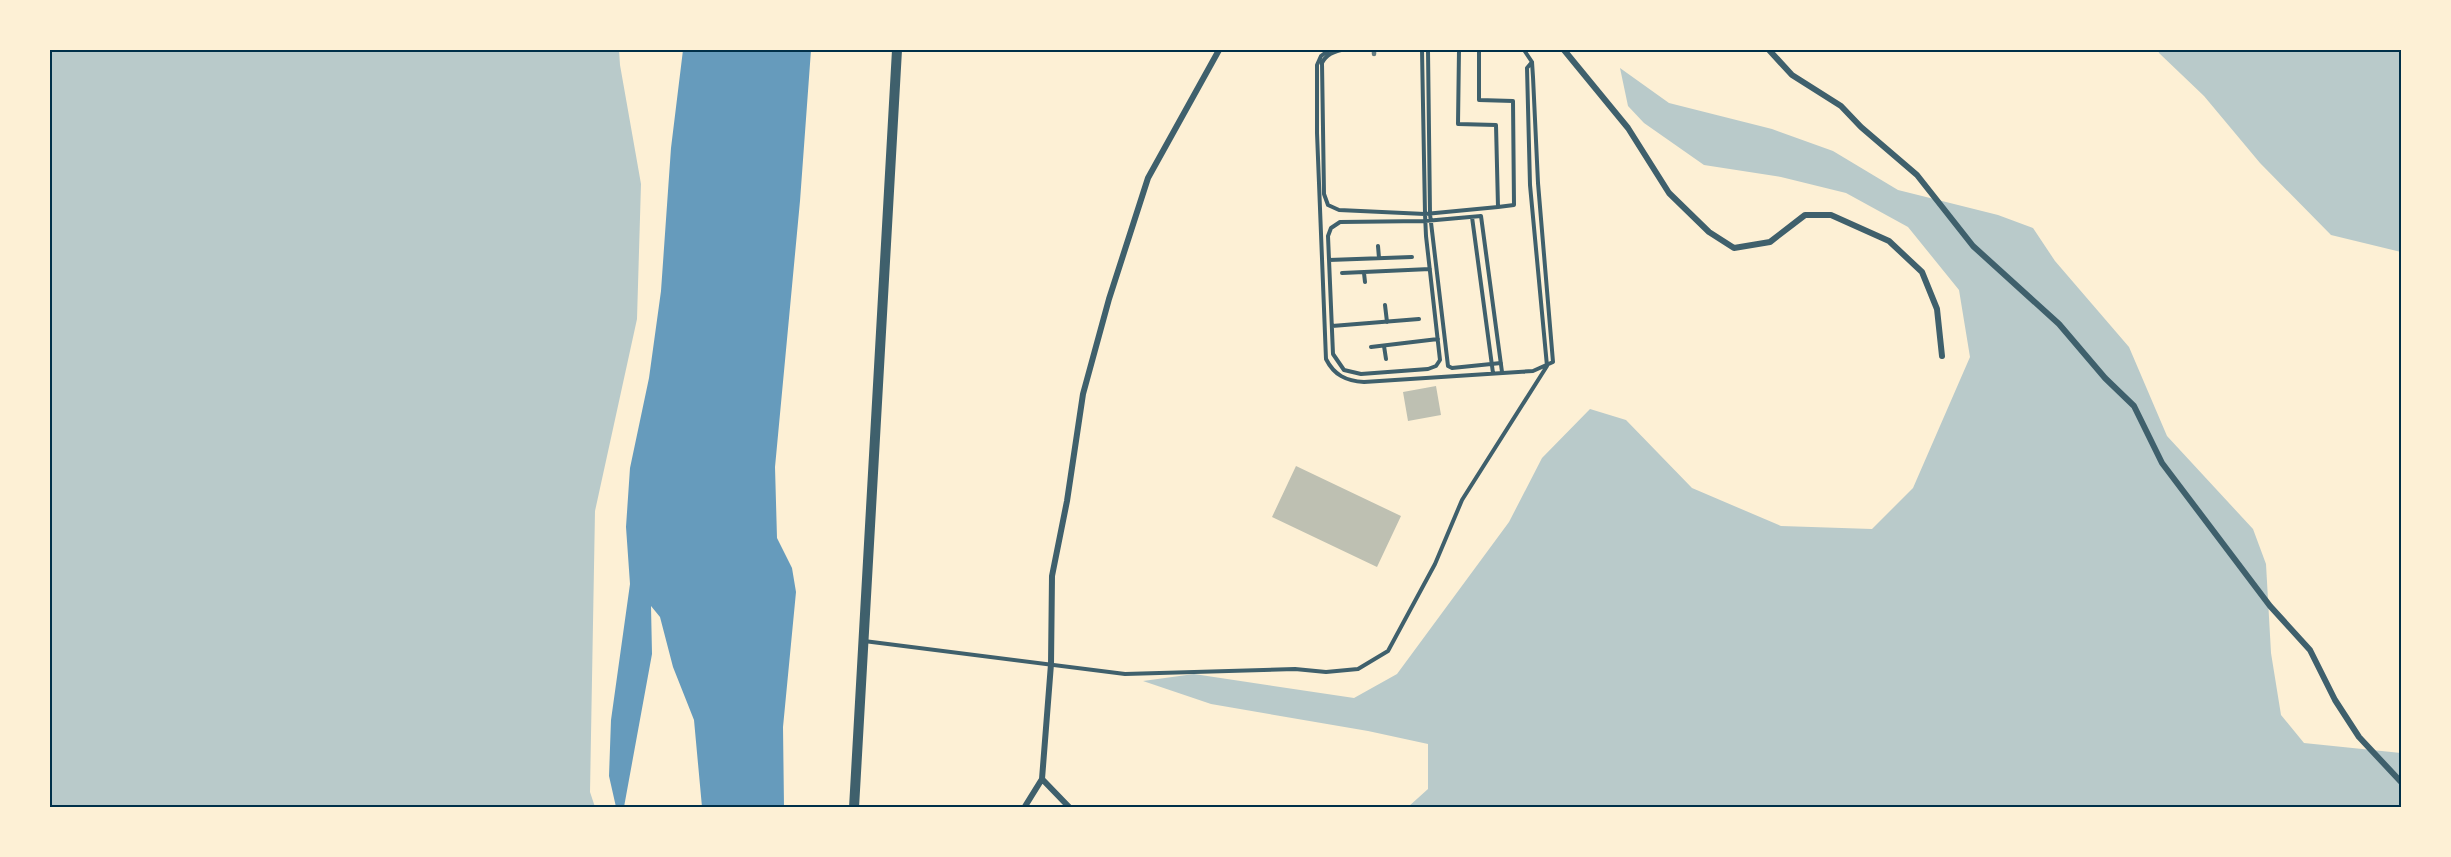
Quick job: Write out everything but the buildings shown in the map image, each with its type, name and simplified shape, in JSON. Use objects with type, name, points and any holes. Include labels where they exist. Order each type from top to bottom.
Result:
[{"type":"street","points":[[854,807],[897,50]]},
{"type":"street","points":[[1024,807],[1042,779],[1051,664],[1052,576],[1067,501],[1083,394],[1109,299],[1148,178],[1219,50]]},
{"type":"street","points":[[1564,50],[1628,129],[1669,193],[1709,232],[1734,248],[1770,242],[1805,215],[1831,215],[1889,241],[1922,272],[1937,309],[1942,356]]},
{"type":"street","points":[[1769,50],[1792,75],[1841,106],[1861,127],[1917,175],[1973,246],[2059,324],[2105,378],[2134,406],[2162,464],[2270,606],[2310,650],[2335,700],[2359,737],[2402,783]]},
{"type":"street","points":[[1042,779],[1070,807]]},
{"type":"lane","points":[[1329,50],[1321,56],[1317,65],[1317,133],[1326,358],[1331,370],[1353,382],[1533,371],[1553,362],[1538,183],[1532,62],[1524,50]]},
{"type":"lane","points":[[1392,50],[1334,52],[1324,58],[1322,63],[1325,200],[1332,208],[1344,212],[1428,214],[1514,205],[1513,101],[1479,100],[1479,50]]},
{"type":"lane","points":[[1422,50],[1428,214]]},
{"type":"lane","points":[[1428,50],[1428,221],[1430,269],[1440,360],[1433,368],[1353,373],[1344,370],[1335,359],[1328,236],[1331,228],[1340,222],[1428,221],[1481,216],[1502,372]]},
{"type":"lane","points":[[1459,50],[1458,123],[1496,125],[1498,207]]},
{"type":"lane","points":[[863,640],[1125,674],[1295,669],[1326,672],[1358,669],[1388,651],[1435,564],[1462,500],[1547,366],[1530,185],[1527,68],[1532,62]]},
{"type":"lane","points":[[1472,217],[1493,373]]},
{"type":"lane","points":[[1428,221],[1448,366],[1452,368],[1501,363]]},
{"type":"lane","points":[[1378,246],[1379,258]]},
{"type":"lane","points":[[1329,260],[1412,257]]},
{"type":"lane","points":[[1342,273],[1430,269]]},
{"type":"lane","points":[[1364,273],[1365,282]]},
{"type":"lane","points":[[1385,305],[1387,322]]},
{"type":"lane","points":[[1332,326],[1419,319]]},
{"type":"lane","points":[[1371,347],[1438,339]]},
{"type":"lane","points":[[1384,346],[1386,359]]},
{"type":"shaded area","points":[[50,50],[619,50],[641,184],[637,319],[595,511],[590,792],[595,807],[50,807]]},
{"type":"shaded area","points":[[2158,50],[2401,50],[2401,252],[2331,235],[2260,163],[2204,96]]},
{"type":"shaded area","points":[[1620,68],[1669,103],[1772,129],[1833,151],[1898,190],[1998,215],[2033,228],[2055,261],[2129,347],[2167,436],[2253,529],[2266,564],[2271,653],[2281,715],[2304,743],[2401,753],[2401,806],[1408,807],[1428,789],[1428,744],[1368,731],[1211,704],[1143,681],[1194,674],[1354,698],[1397,674],[1509,522],[1542,458],[1590,409],[1626,420],[1692,488],[1781,526],[1872,529],[1913,488],[1970,357],[1959,290],[1908,227],[1846,193],[1781,177],[1704,165],[1644,123],[1628,106]]},
{"type":"water","points":[[683,50],[811,50],[800,201],[775,467],[777,538],[792,568],[796,592],[783,727],[784,807],[702,807],[694,720],[673,667],[660,617],[651,606],[652,654],[624,807],[616,807],[609,776],[611,720],[630,584],[626,527],[630,468],[649,378],[661,291],[671,148]]}]
